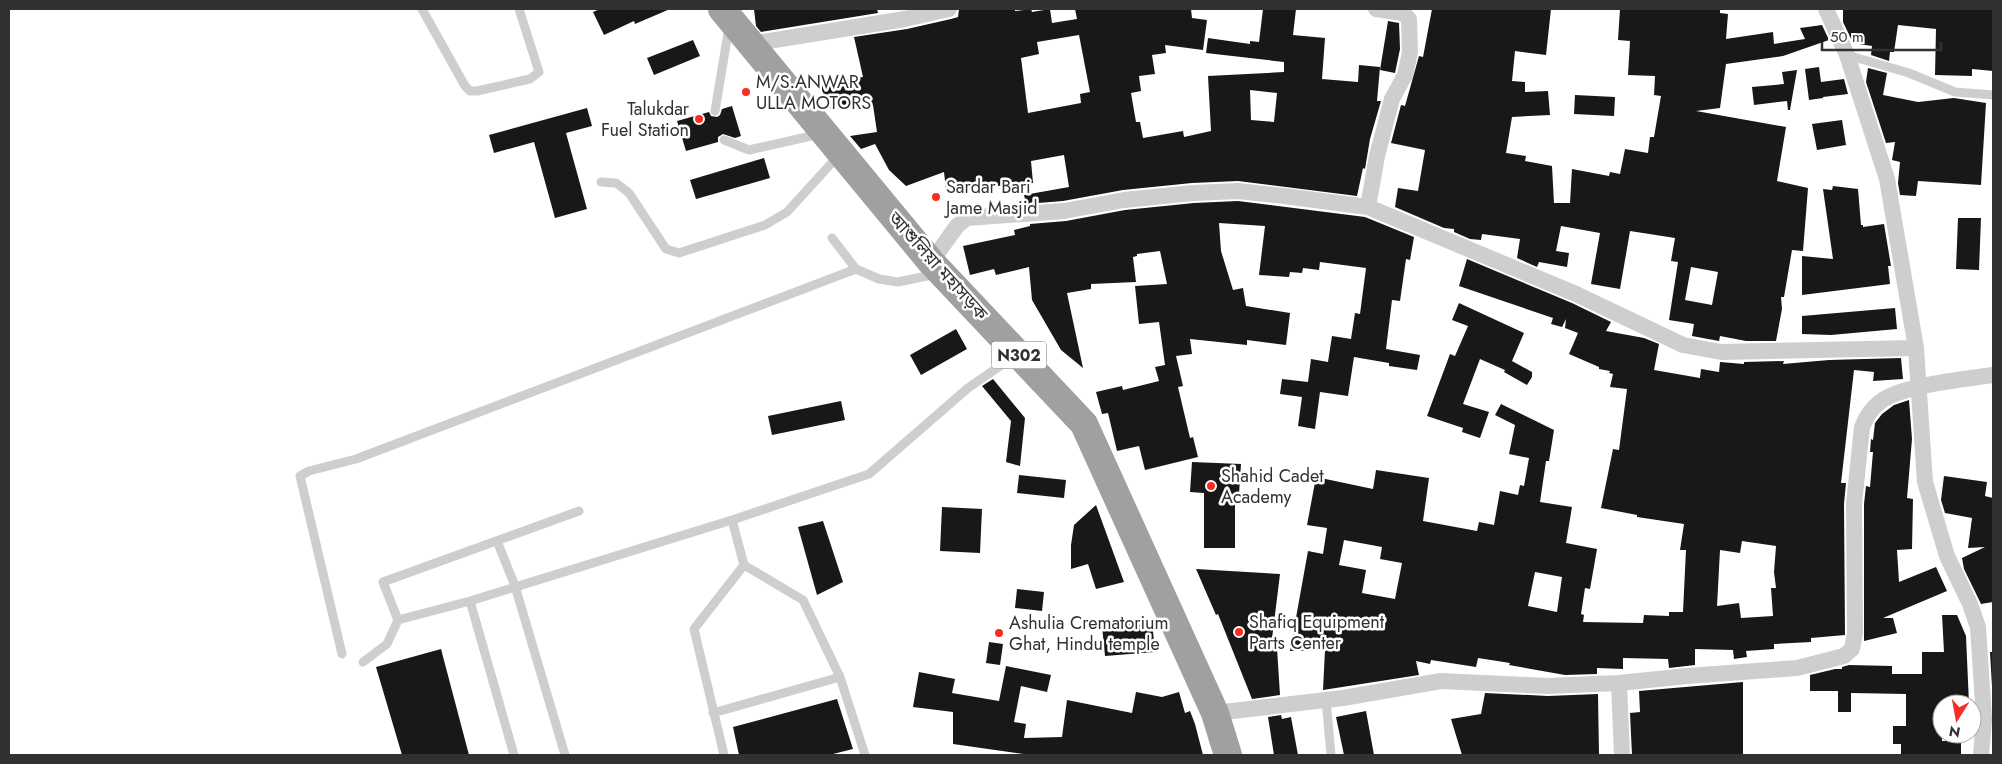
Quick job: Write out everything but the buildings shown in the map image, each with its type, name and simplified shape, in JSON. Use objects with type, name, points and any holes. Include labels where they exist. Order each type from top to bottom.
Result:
[{"type":"highway","name":"আশুলিয়া মহাসড়ক","points":[[726,14],[936,267],[1084,424],[1215,713],[1228,755]]},
{"type":"street","points":[[751,44],[904,19],[948,9]]},
{"type":"street","points":[[1368,208],[1392,99],[1405,75],[1410,52],[1409,19],[1403,13],[1376,9]]},
{"type":"street","points":[[1826,9],[1847,56],[1887,179],[1916,348],[1926,482],[1947,556],[1970,604],[1978,627],[1984,719],[1981,755]]},
{"type":"street","points":[[936,267],[957,226],[968,218],[1064,211],[1124,200],[1238,191],[1368,208],[1576,294],[1683,345],[1721,352],[1916,348]]},
{"type":"street","points":[[1215,713],[1326,700],[1441,681],[1548,686],[1618,683],[1797,668],[1844,656],[1852,649],[1855,633],[1854,504],[1862,427],[1866,417],[1880,402],[1890,395],[1918,388],[1993,375]]},
{"type":"street","points":[[1618,683],[1622,755]]},
{"type":"lane","points":[[422,9],[465,86],[470,91],[477,91],[530,79],[539,72],[519,9]]},
{"type":"lane","points":[[715,111],[726,14]]},
{"type":"lane","points":[[1847,56],[1909,73],[1955,92],[1993,94]]},
{"type":"lane","points":[[724,140],[749,150],[833,143]]},
{"type":"lane","points":[[601,182],[616,183],[629,193],[666,249],[679,253],[765,225],[787,212],[833,143]]},
{"type":"lane","points":[[832,238],[856,269],[879,278],[898,282],[936,267]]},
{"type":"lane","points":[[342,654],[300,476],[309,471],[356,459],[856,269]]},
{"type":"lane","points":[[398,620],[470,601],[732,520],[869,474],[968,388],[1018,354]]},
{"type":"lane","points":[[363,662],[387,644],[398,620],[383,582],[578,510]]},
{"type":"lane","points":[[732,520],[744,565],[803,600],[840,677],[865,755]]},
{"type":"lane","points":[[497,541],[515,586],[565,755]]},
{"type":"lane","points":[[724,755],[694,630],[744,565]]},
{"type":"lane","points":[[470,601],[514,755]]},
{"type":"lane","points":[[714,713],[840,677]]},
{"type":"lane","points":[[1326,700],[1330,755]]},
{"type":"place","name":"M/S.ANWAR ULLA MOTORS","points":[[746,92]]},
{"type":"place","name":"Talukdar Fuel Station","points":[[699,119]]},
{"type":"place","name":"Sardar Bari Jame Masjid","points":[[936,197]]},
{"type":"place","name":"Shahid Cadet Academy","points":[[1211,486]]},
{"type":"place","name":"Shafiq Equipment Parts Center","points":[[1239,632]]},
{"type":"place","name":"Ashulia Crematorium Ghat, Hindu temple","points":[[999,633]]}]
